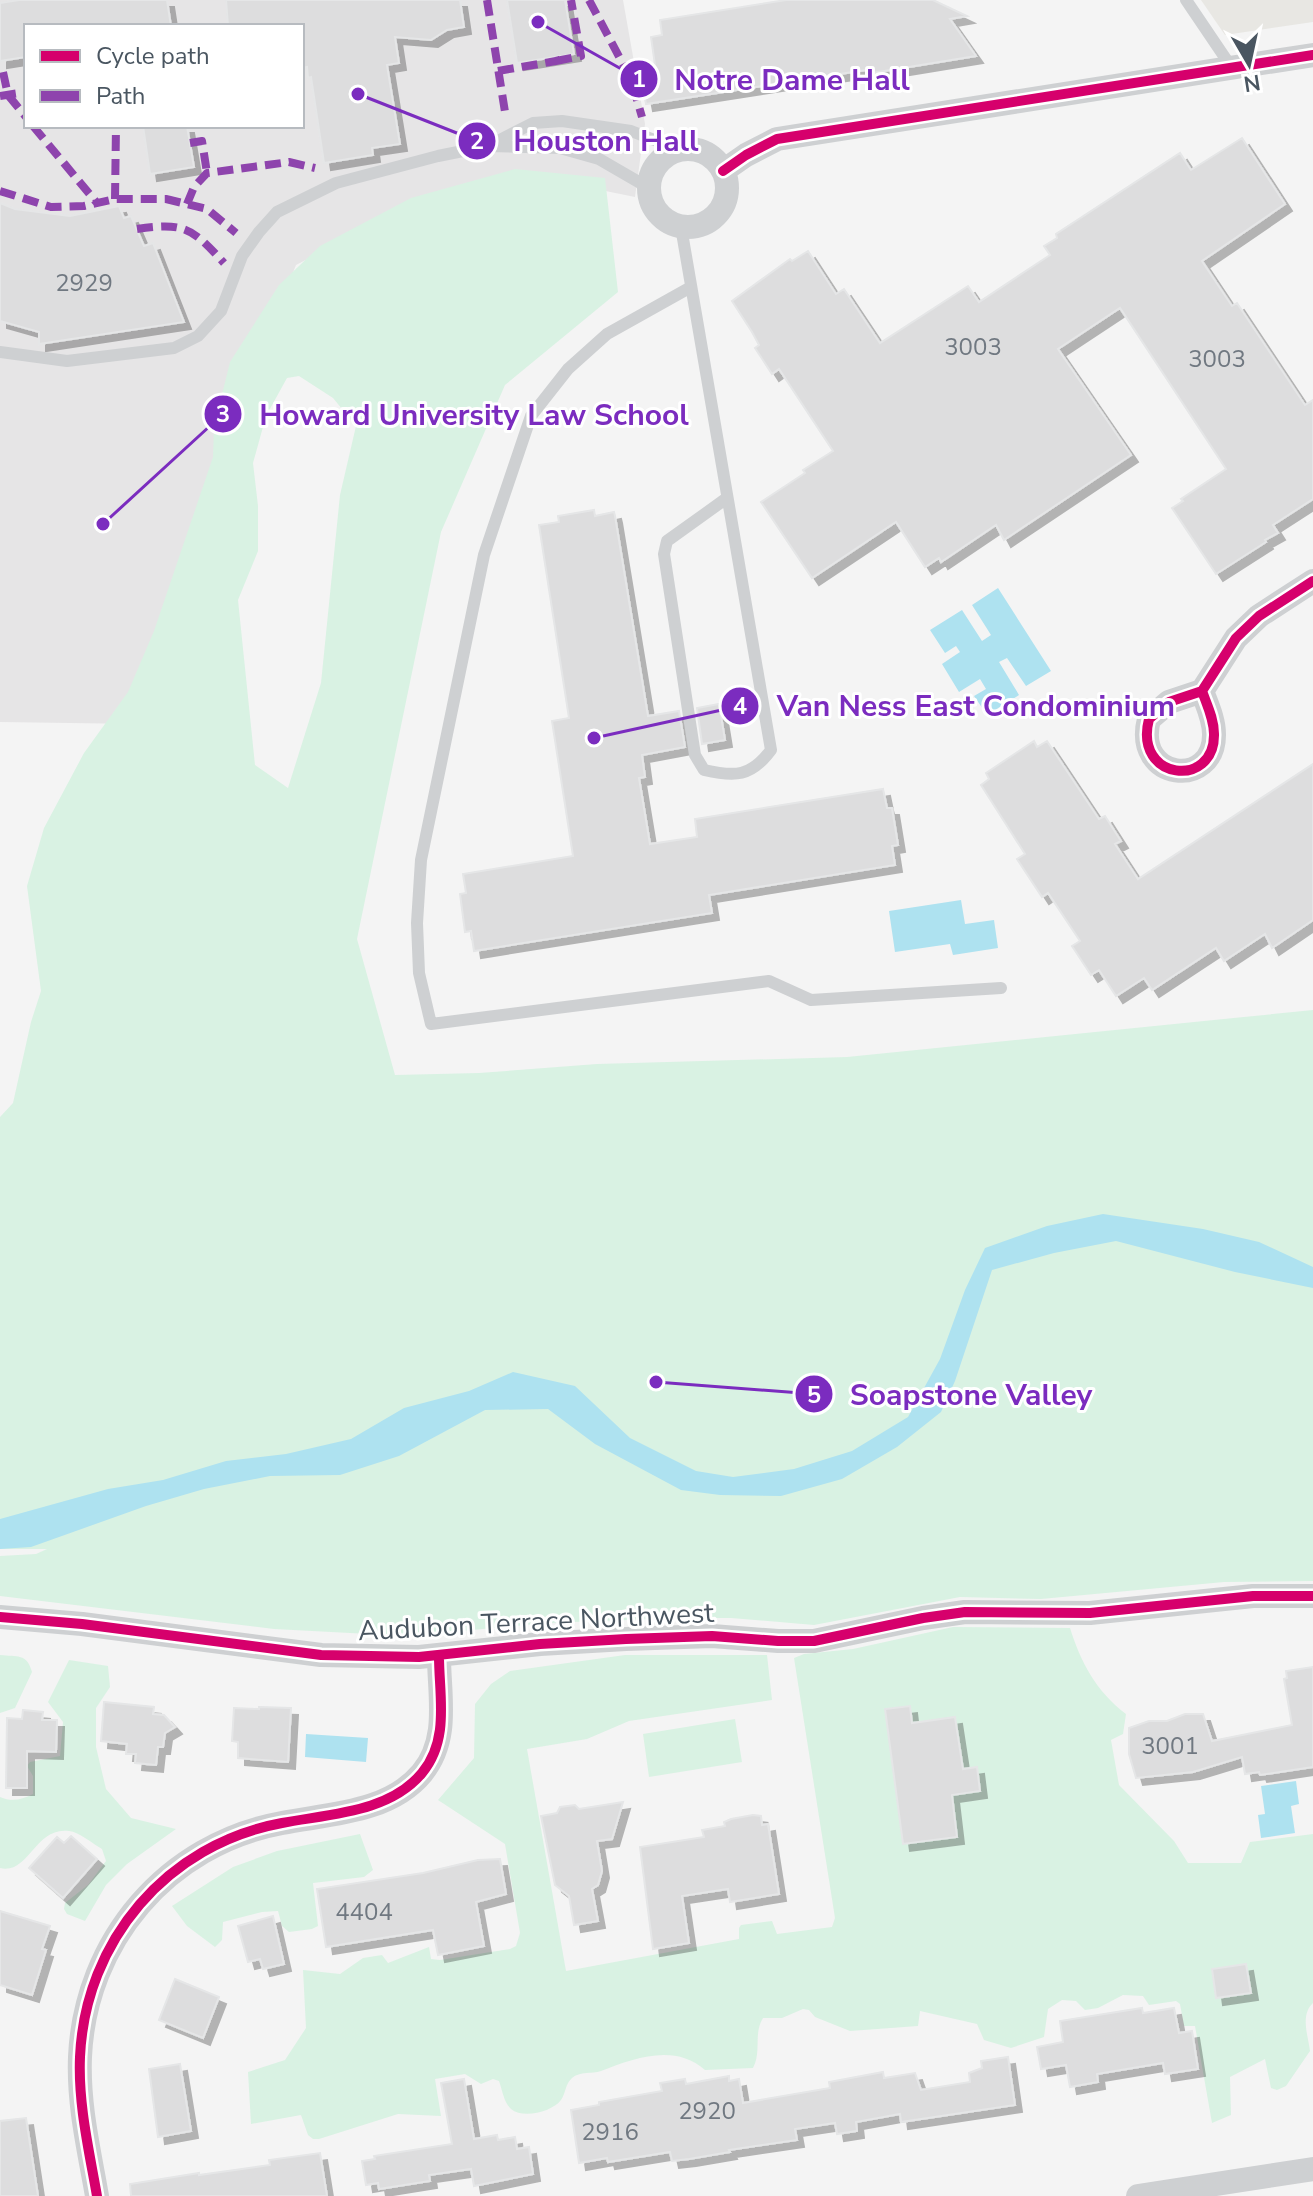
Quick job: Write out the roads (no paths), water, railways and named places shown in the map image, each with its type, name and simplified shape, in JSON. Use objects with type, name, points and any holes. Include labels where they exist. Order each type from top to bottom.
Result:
[{"type":"street","points":[[723,171],[777,139],[1313,55]]},
{"type":"street","points":[[695,150],[707,154],[723,171],[727,182],[723,206],[705,223],[681,227],[668,222],[651,202],[649,188],[655,167],[672,152],[695,150]]},
{"type":"street","points":[[1202,691],[1236,638],[1259,616],[1313,581]]},
{"type":"street","name":"Audubon Terrace Northwest","points":[[0,1617],[82,1624],[321,1655],[439,1656],[540,1644],[641,1638],[712,1636],[814,1641],[965,1612],[1090,1613],[1253,1596],[1313,1596]]},
{"type":"street","points":[[97,2196],[84,2117],[80,2069],[82,2034],[95,1977],[117,1933],[153,1888],[182,1864],[214,1845],[255,1829],[340,1814],[382,1801],[415,1781],[433,1755],[442,1726],[439,1656]]},
{"type":"street","points":[[1138,2196],[1313,2169]]},
{"type":"lane","points":[[1186,0],[1232,68]]},
{"type":"lane","points":[[488,146],[533,123],[562,121],[631,131],[657,141],[672,152]]},
{"type":"lane","points":[[0,352],[67,361],[174,348],[198,336],[221,311],[242,256],[277,212],[336,183],[438,156],[488,146],[570,150],[599,159],[649,188]]},
{"type":"lane","points":[[681,227],[771,750],[759,766],[730,776],[704,770],[695,755],[664,554],[667,541],[727,498]]},
{"type":"lane","points":[[691,287],[607,334],[568,369],[531,416],[484,555],[421,860],[417,923],[419,973],[431,1024],[769,981],[811,1000],[1001,988]]},
{"type":"water","points":[[998,588],[1051,671],[1026,686],[1007,658],[999,662],[1019,695],[987,715],[974,696],[986,689],[980,679],[959,692],[942,664],[960,652],[956,646],[945,653],[930,630],[962,610],[982,641],[991,635],[972,605]]},
{"type":"water","points":[[961,900],[965,924],[994,920],[998,948],[953,955],[950,944],[895,952],[889,911]]},
{"type":"water","points":[[1103,1214],[1203,1229],[1259,1242],[1313,1267],[1313,1288],[1235,1272],[1116,1241],[1054,1253],[992,1270],[955,1381],[941,1412],[897,1447],[842,1479],[781,1496],[720,1495],[681,1490],[595,1444],[548,1409],[485,1410],[399,1456],[340,1475],[270,1476],[204,1489],[31,1547],[0,1549],[0,1519],[108,1489],[163,1480],[226,1461],[286,1454],[351,1439],[404,1408],[469,1391],[513,1372],[575,1386],[630,1438],[696,1471],[733,1477],[794,1469],[852,1451],[908,1417],[940,1359],[965,1290],[985,1248],[1047,1226]]},
{"type":"water","points":[[306,1734],[368,1738],[366,1762],[305,1757]]},
{"type":"water","points":[[1296,1781],[1299,1804],[1291,1806],[1295,1833],[1261,1838],[1258,1815],[1265,1814],[1261,1786]]},
{"type":"place","name":"Notre Dame Hall","points":[[538,22]]},
{"type":"place","name":"Houston Hall","points":[[358,94]]},
{"type":"place","name":"Howard University Law School","points":[[103,524]]},
{"type":"place","name":"Van Ness East Condominium","points":[[594,738]]},
{"type":"place","name":"Soapstone Valley","points":[[656,1382]]}]
